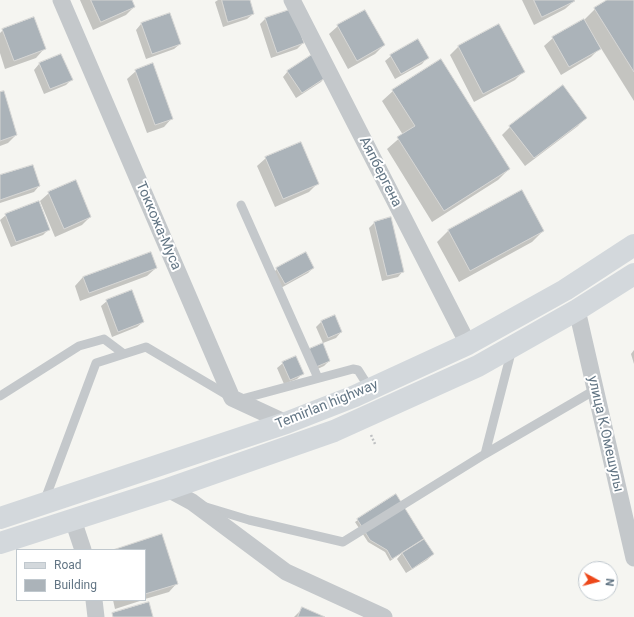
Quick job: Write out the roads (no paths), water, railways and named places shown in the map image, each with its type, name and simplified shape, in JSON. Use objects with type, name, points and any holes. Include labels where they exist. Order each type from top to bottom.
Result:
[{"type":"main road","name":"Temirlan highway","points":[[0,518],[286,423],[370,389],[468,344],[565,290],[634,246]]},
{"type":"main road","name":"Temirlan highway","points":[[0,543],[168,489],[334,431],[478,366],[577,310],[634,274]]},
{"type":"main road","points":[[326,407],[334,431]]},
{"type":"street","name":"Токкожа-Муса","points":[[61,0],[235,399]]},
{"type":"street","name":"Аяпбергена","points":[[292,0],[468,344]]},
{"type":"street","name":"улица К.Омешулы","points":[[577,310],[633,551]]},
{"type":"street","points":[[235,399],[286,423]]},
{"type":"street","points":[[168,489],[192,502],[286,572],[384,617]]},
{"type":"street","points":[[73,520],[83,549]]},
{"type":"street","points":[[94,601],[96,617]]},
{"type":"lane","points":[[241,205],[318,378]]},
{"type":"lane","points":[[0,396],[79,346],[104,339],[124,354]]},
{"type":"lane","points":[[485,454],[513,346]]},
{"type":"lane","points":[[42,505],[96,363],[146,347],[235,399],[353,369],[358,370],[370,389]]},
{"type":"lane","points":[[192,502],[248,520],[343,542],[485,454],[595,390]]}]
